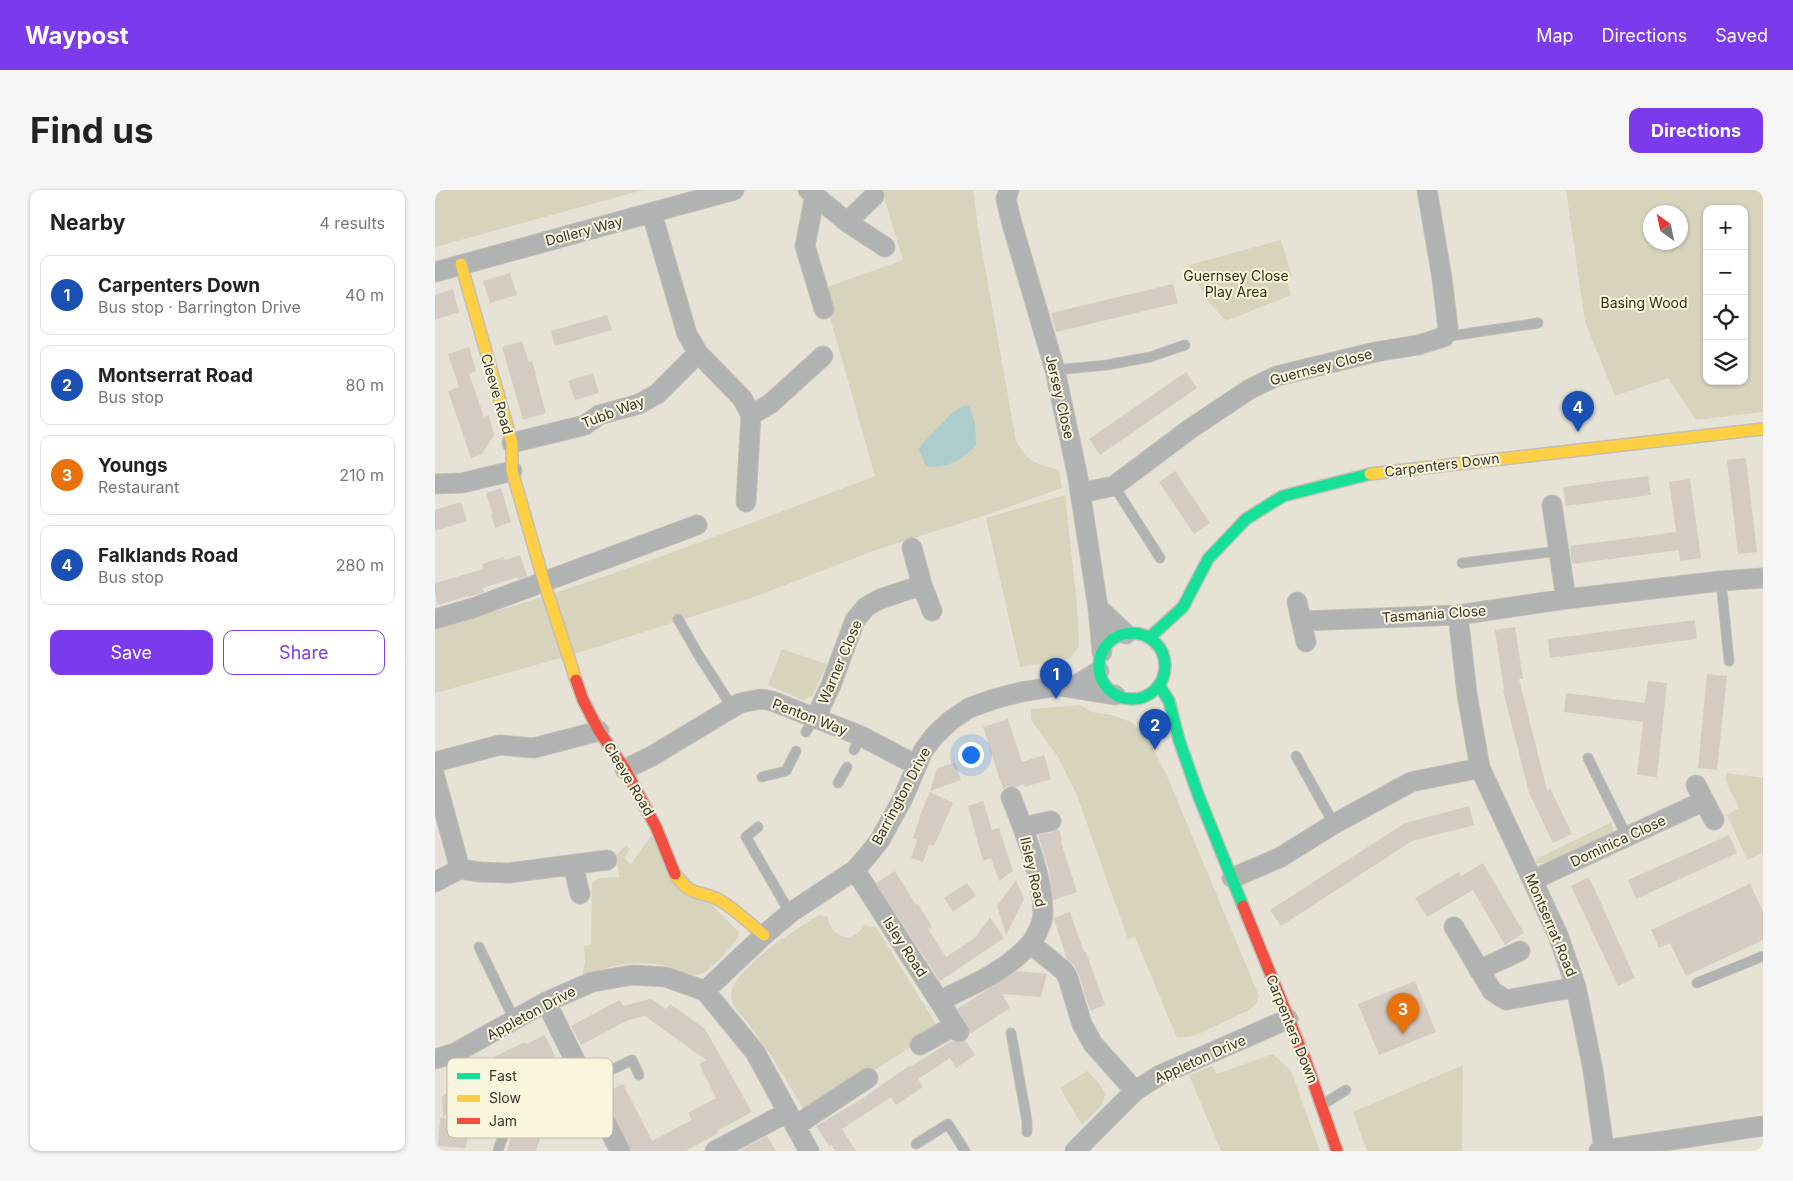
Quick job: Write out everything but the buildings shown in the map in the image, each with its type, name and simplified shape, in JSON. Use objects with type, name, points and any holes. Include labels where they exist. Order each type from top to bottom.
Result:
[{"type":"street","name":"Dollery Way","points":[[435,272],[734,190]]},
{"type":"street","name":"Jersey Close","points":[[1009,190],[1006,199],[1011,224],[1055,370],[1078,478],[1098,608],[1102,652]]},
{"type":"street","points":[[1427,190],[1445,298],[1448,328],[1444,337]]},
{"type":"street","points":[[811,192],[847,222],[885,246]]},
{"type":"street","points":[[811,192],[805,246],[824,310]]},
{"type":"street","points":[[847,222],[875,196]]},
{"type":"street","points":[[652,214],[687,334],[698,353],[742,398],[751,415],[746,502]]},
{"type":"street","name":"Cleeve Road","points":[[461,264],[512,443],[512,471],[544,582],[583,700],[599,731],[625,769],[656,827],[675,874],[683,886],[696,893],[720,900],[764,935]]},
{"type":"street","name":"Guernsey Close","points":[[1080,493],[1114,486],[1205,419],[1250,389],[1277,376],[1375,352],[1418,345],[1444,337]]},
{"type":"street","name":"Tubb Way","points":[[512,443],[585,425],[599,415],[639,404],[657,394],[698,353]]},
{"type":"street","points":[[751,415],[770,404],[823,356]]},
{"type":"street","name":"Carpenters Down","points":[[1176,612],[1183,607],[1208,559],[1246,519],[1283,496],[1365,476],[1763,428]]},
{"type":"street","points":[[435,484],[462,483],[512,471]]},
{"type":"street","points":[[1552,505],[1566,599]]},
{"type":"street","points":[[435,619],[473,608],[697,525]]},
{"type":"street","points":[[912,548],[922,585],[932,611]]},
{"type":"street","name":"Tasmania Close","points":[[1301,622],[1458,616],[1566,599],[1721,580],[1763,578]]},
{"type":"street","name":"Warner Close","points":[[812,723],[831,685],[855,620],[866,607],[880,599],[922,585]]},
{"type":"street","points":[[1297,602],[1306,642]]},
{"type":"street","points":[[1098,608],[1126,634]]},
{"type":"street","points":[[1164,658],[1158,646],[1149,638],[1138,634],[1126,634],[1109,642],[1099,659],[1099,671],[1106,687],[1115,695],[1128,699],[1140,698],[1151,693],[1159,685],[1165,670],[1164,658],[1176,612]]},
{"type":"street","points":[[1149,638],[1176,612]]},
{"type":"street","name":"Montserrat Road","points":[[1458,616],[1467,694],[1480,768],[1559,935],[1577,987],[1593,1070],[1602,1150]]},
{"type":"street","name":"Barrington Drive","points":[[1073,687],[1099,671]]},
{"type":"street","name":"Carpenters Down","points":[[1159,685],[1169,702],[1179,740],[1199,797],[1322,1105],[1337,1151]]},
{"type":"street","name":"Barrington Drive","points":[[705,991],[790,913],[855,870],[880,840],[903,798],[923,751],[934,736],[950,721],[969,708],[994,699],[1021,692],[1059,686],[1115,695]]},
{"type":"street","points":[[1140,698],[1153,709]]},
{"type":"street","name":"Penton Way","points":[[625,769],[652,756],[733,707],[752,700],[772,700],[812,723],[917,765]]},
{"type":"street","points":[[1163,721],[1179,740]]},
{"type":"street","points":[[435,762],[500,745],[534,748],[599,731]]},
{"type":"street","points":[[1232,878],[1279,858],[1335,824],[1411,782],[1480,768]]},
{"type":"street","points":[[435,777],[460,870]]},
{"type":"street","name":"Dominica Close","points":[[1533,880],[1627,837],[1700,793],[1714,820]]},
{"type":"street","name":"Ilsley Road","points":[[939,1001],[985,979],[1015,958],[1031,944],[1043,917],[1040,889],[1023,827],[1011,797]]},
{"type":"street","name":"Ilsley Road","points":[[1023,827],[1051,821]]},
{"type":"street","points":[[435,882],[460,870],[509,873],[607,860]]},
{"type":"street","points":[[573,865],[580,894]]},
{"type":"street","name":"Isley Road","points":[[855,870],[957,1029],[920,1045]]},
{"type":"street","points":[[1454,927],[1492,991],[1505,1000],[1577,987]]},
{"type":"street","points":[[1031,944],[1064,971],[1068,978],[1082,1024],[1093,1044],[1135,1091]]},
{"type":"street","points":[[1479,970],[1520,951]]},
{"type":"street","name":"Appleton Drive","points":[[435,1059],[455,1054],[546,1002],[592,982],[632,975],[666,977],[705,991]]},
{"type":"street","points":[[705,991],[755,1052],[809,1151]]},
{"type":"street","points":[[546,1002],[574,1058]]},
{"type":"street","name":"Appleton Drive","points":[[1075,1151],[1135,1091],[1160,1075],[1288,1020]]},
{"type":"street","points":[[715,1151],[792,1119],[868,1078]]},
{"type":"street","points":[[1602,1150],[1763,1126]]},
{"type":"street","points":[[613,1135],[621,1151]]},
{"type":"lane","points":[[1444,337],[1538,323]]},
{"type":"lane","points":[[1055,370],[1107,365],[1150,357],[1185,345]]},
{"type":"lane","points":[[1114,486],[1160,558]]},
{"type":"lane","points":[[1462,563],[1559,552]]},
{"type":"lane","points":[[1721,580],[1729,660]]},
{"type":"lane","points":[[678,620],[733,707]]},
{"type":"lane","points":[[762,777],[786,771],[796,751]]},
{"type":"lane","points":[[1296,756],[1335,824]]},
{"type":"lane","points":[[1588,758],[1627,837]]},
{"type":"lane","points":[[838,783],[847,767]]},
{"type":"lane","points":[[757,826],[746,837],[790,913]]},
{"type":"lane","points":[[479,947],[515,1021]]},
{"type":"lane","points":[[1697,983],[1763,956]]},
{"type":"lane","points":[[1011,1032],[1027,1120],[1027,1132]]},
{"type":"lane","points":[[613,1069],[632,1060],[639,1075]]},
{"type":"lane","points":[[1322,1105],[1347,1090]]},
{"type":"lane","points":[[916,1144],[948,1124],[965,1151]]},
{"type":"lane","points":[[498,1151],[502,1138]]},
{"type":"green space","points":[[435,190],[643,190],[435,247]]},
{"type":"green space","points":[[882,190],[973,190],[1016,441],[1025,454],[1034,462],[1059,470],[1062,488],[980,517],[876,550],[754,597],[568,656],[435,693],[435,629],[598,579],[875,476],[822,289],[903,260]]},
{"type":"green space","name":"Basing Wood","points":[[1566,190],[1763,190],[1763,412],[1696,420],[1668,378],[1615,396],[1585,322]]},
{"type":"green space","name":"Guernsey Close Play Area","points":[[1281,240],[1292,276],[1286,278],[1291,295],[1226,321],[1208,301],[1188,265]]},
{"type":"green space","points":[[1065,495],[1077,604],[1079,646],[1070,659],[1020,667],[986,518]]},
{"type":"green space","points":[[782,649],[827,664],[812,696],[803,700],[768,685]]},
{"type":"green space","points":[[1080,705],[1092,712],[1112,715],[1131,722],[1146,735],[1168,778],[1259,996],[1256,1004],[1249,1010],[1194,1036],[1177,1038],[1135,937],[1128,939],[1076,793],[1058,757],[1031,720],[1031,709]]},
{"type":"green space","points":[[1727,773],[1763,778],[1763,853],[1747,860],[1727,815],[1739,808],[1725,780]]},
{"type":"green space","points":[[1612,822],[1613,831],[1609,836],[1562,858],[1536,863],[1536,859]]},
{"type":"green space","points":[[651,836],[739,932],[738,937],[715,964],[700,974],[688,974],[656,964],[634,963],[602,969],[581,978],[585,963],[584,946],[591,945],[592,883],[599,878],[619,877],[617,855],[626,845],[630,849],[624,858],[631,864]]},
{"type":"green space","points":[[819,915],[828,917],[833,930],[843,936],[849,937],[854,935],[864,925],[876,927],[939,1029],[806,1114],[770,1054],[734,1006],[731,995],[734,985],[753,962],[782,939]]},
{"type":"green space","points":[[1273,1054],[1291,1071],[1320,1151],[1221,1151],[1189,1075],[1212,1066],[1217,1074]]},
{"type":"green space","points":[[1463,1065],[1462,1151],[1367,1151],[1353,1112]]},
{"type":"green space","points":[[1087,1071],[1099,1083],[1105,1094],[1102,1105],[1082,1125],[1060,1088]]},
{"type":"water","points":[[964,405],[970,407],[975,423],[976,445],[966,455],[947,465],[926,466],[919,450],[921,445],[951,414]]},
{"type":"traffic: fast","points":[[1149,638],[1183,607],[1208,559],[1246,519],[1283,496],[1370,474]]},
{"type":"traffic: fast","points":[[1132,633],[1144,636],[1155,643],[1162,654],[1165,666],[1162,678],[1155,689],[1144,696],[1132,699],[1120,696],[1109,689],[1102,678],[1099,666],[1102,654],[1109,643],[1120,636],[1132,633]]},
{"type":"traffic: fast","points":[[1159,685],[1169,701],[1179,740],[1199,797],[1243,906]]},
{"type":"traffic: slow","points":[[461,264],[512,443],[512,471],[544,582],[576,680]]},
{"type":"traffic: slow","points":[[1370,474],[1763,429]]},
{"type":"traffic: slow","points":[[675,874],[686,887],[721,901],[764,935]]},
{"type":"traffic: jam","points":[[576,680],[583,700],[599,731],[625,769],[656,827],[675,874]]},
{"type":"traffic: jam","points":[[1243,906],[1307,1064],[1337,1151]]},
{"type":"place","name":"Falklands Road","points":[[1578,432]]},
{"type":"place","name":"Carpenters Down","points":[[1056,699]]},
{"type":"place","name":"Montserrat Road","points":[[1155,750]]},
{"type":"place","name":"Youngs","points":[[1403,1034]]}]
